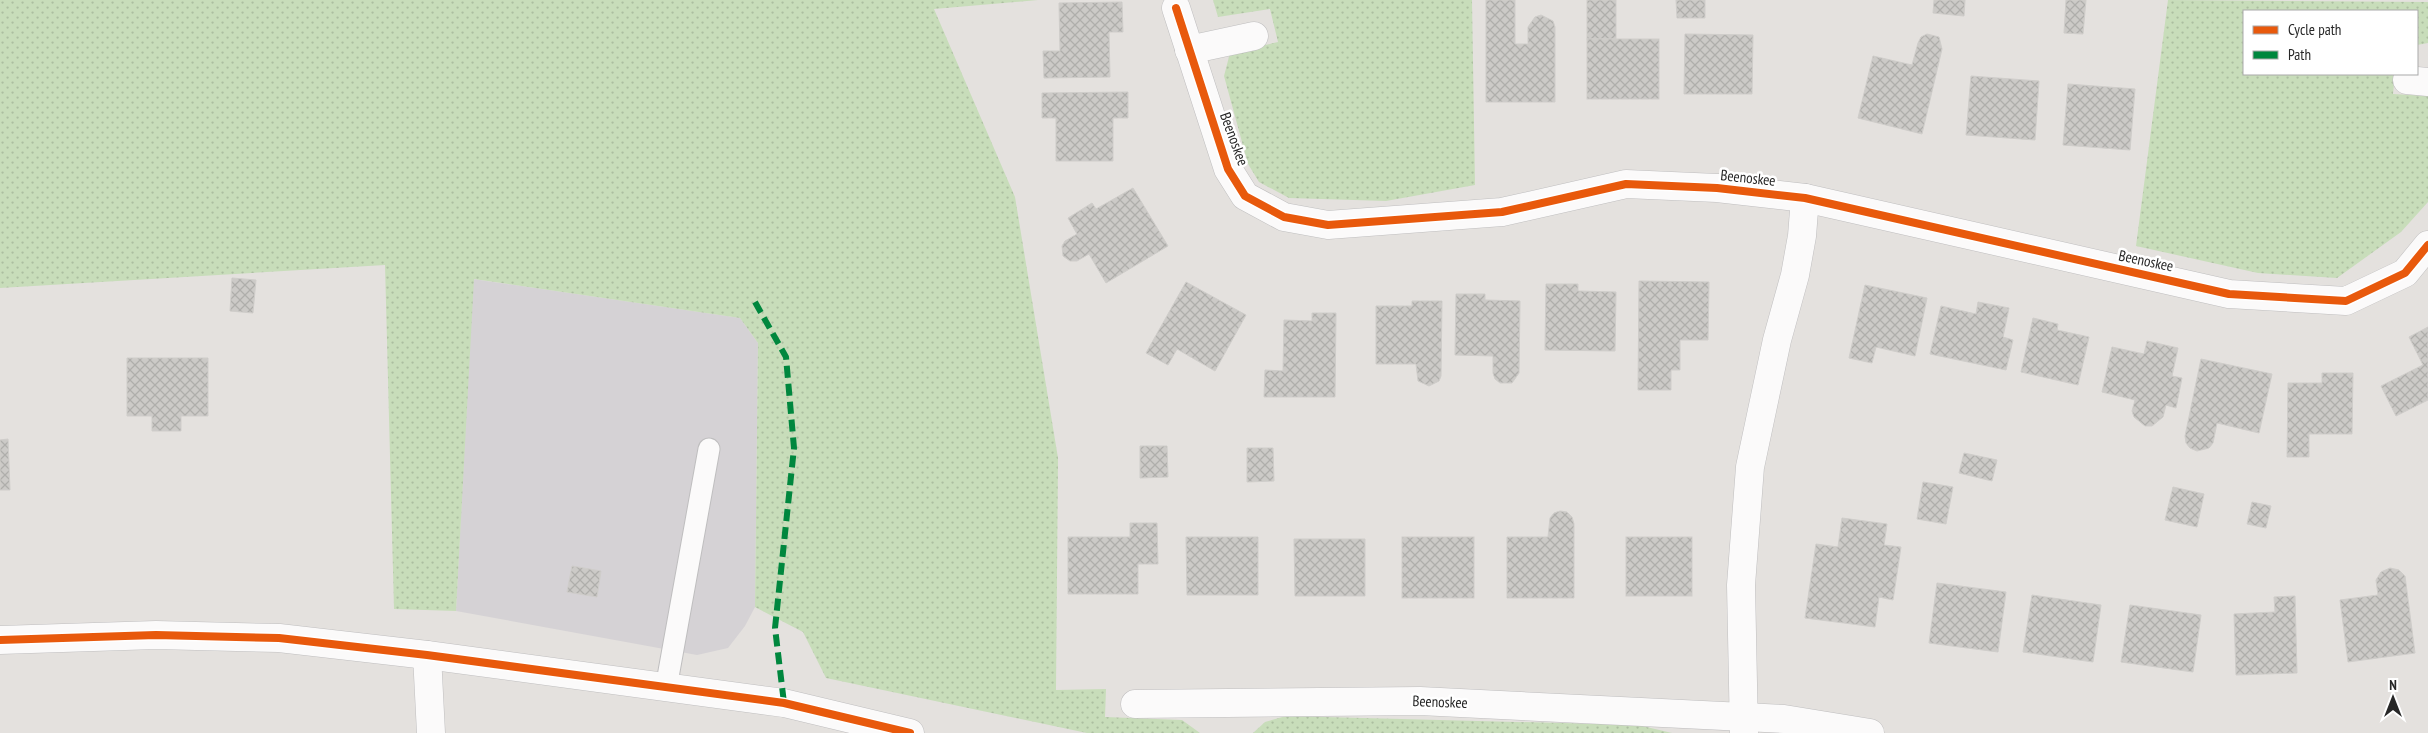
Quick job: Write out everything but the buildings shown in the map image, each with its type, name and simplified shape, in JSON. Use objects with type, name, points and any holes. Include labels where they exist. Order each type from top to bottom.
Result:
[{"type":"street","name":"Beenoskee","points":[[1176,8],[1228,169],[1245,196],[1284,217],[1328,226],[1502,212],[1626,184],[1717,188],[1805,198],[2229,294],[2346,301],[2405,274],[2428,245]]},
{"type":"street","points":[[1189,50],[1254,36]]},
{"type":"street","points":[[1745,725],[1741,585],[1750,467],[1777,340],[1795,275],[1802,236],[1805,198]]},
{"type":"street","points":[[0,640],[156,634],[270,638],[426,655],[784,703],[910,733]]},
{"type":"street","points":[[426,655],[431,733]]},
{"type":"street","name":"Beenoskee","points":[[1135,704],[1420,701],[1745,725],[1784,718],[1870,733]]},
{"type":"lane","points":[[666,688],[708,449]]},
{"type":"shaded area","points":[[473,279],[740,318],[758,343],[755,607],[745,626],[728,648],[697,655],[456,611]]},
{"type":"green space","points":[[0,0],[1038,0],[934,9],[1015,197],[1058,458],[1056,690],[1106,689],[1105,717],[1182,720],[1200,733],[1087,733],[826,678],[803,632],[755,607],[758,343],[740,318],[474,279],[456,611],[394,609],[385,265],[0,288]]},
{"type":"green space","points":[[1213,0],[1472,0],[1475,185],[1386,201],[1289,198],[1259,182],[1248,164],[1224,76],[1230,53],[1278,42],[1270,9],[1218,17]]},
{"type":"green space","points":[[2168,0],[2428,2],[2428,43],[2418,45],[2418,10],[2243,10],[2243,75],[2395,75],[2393,94],[2428,96],[2428,202],[2401,232],[2337,278],[2258,273],[2136,246]]},
{"type":"green space","points":[[1286,716],[1638,725],[1672,733],[1253,733],[1265,722]]},
{"type":"marked path","points":[[755,302],[786,357],[794,448],[775,628],[784,703]]},
{"type":"cycle path","points":[[1176,8],[1228,169],[1245,196],[1284,217],[1328,225],[1502,212],[1626,184],[1717,188],[1805,198],[2229,294],[2346,301],[2405,273],[2428,245]]},
{"type":"cycle path","points":[[0,640],[156,635],[279,638],[427,655],[784,703],[910,733]]}]
